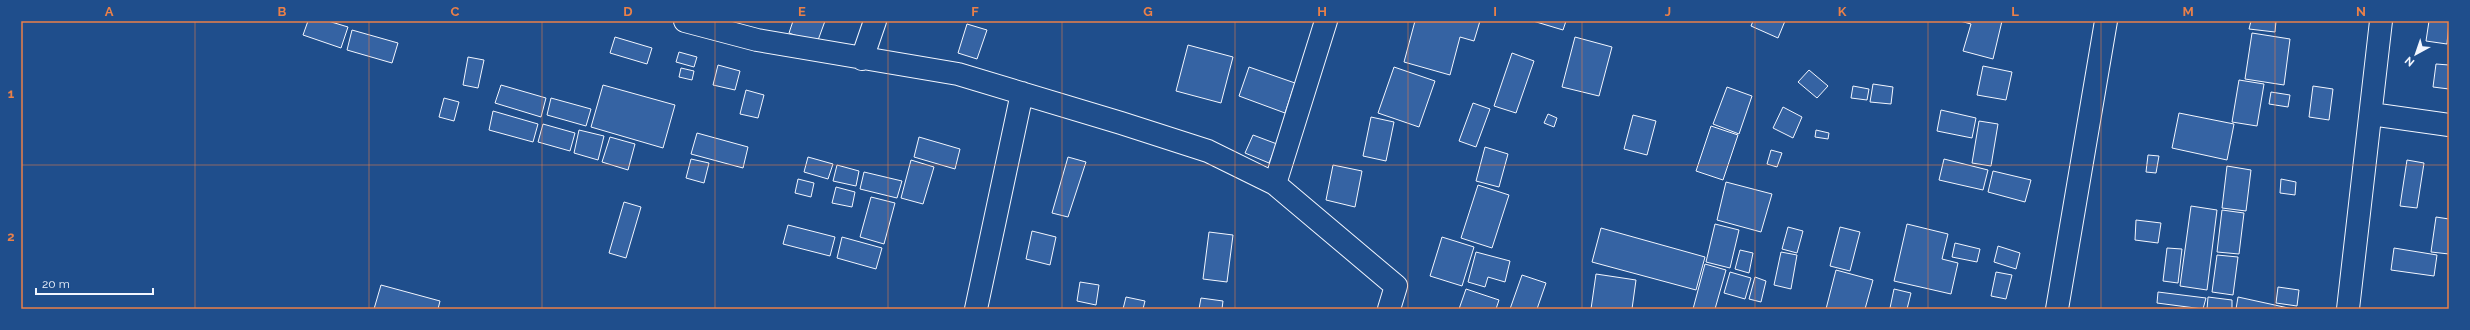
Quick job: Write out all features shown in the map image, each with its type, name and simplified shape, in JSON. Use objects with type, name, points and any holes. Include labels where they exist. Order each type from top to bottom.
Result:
[{"type":"street","points":[[685,21],[757,40],[958,74],[1208,151],[1276,184],[1396,286],[1389,309]]},
{"type":"street","points":[[862,58],[875,21]]},
{"type":"street","points":[[1276,184],[1326,21]]},
{"type":"street","points":[[2057,309],[2106,21]]},
{"type":"street","points":[[2348,309],[2381,21]]},
{"type":"street","points":[[976,309],[1022,93]]},
{"type":"street","points":[[2371,114],[2449,125]]},
{"type":"building","points":[[308,21],[328,21],[348,27],[341,48],[303,35]]},
{"type":"building","points":[[793,21],[825,21],[817,43],[789,33]]},
{"type":"building","points":[[1415,21],[1480,21],[1474,41],[1460,37],[1450,75],[1404,62]]},
{"type":"building","points":[[1533,21],[1566,21],[1563,30]]},
{"type":"building","points":[[1753,21],[1785,21],[1778,38],[1751,26]]},
{"type":"building","points":[[1960,21],[2002,21],[1993,59],[1963,51],[1971,24]]},
{"type":"building","points":[[2251,21],[2276,21],[2275,32],[2249,29]]},
{"type":"building","points":[[2429,21],[2449,21],[2447,44],[2426,41]]},
{"type":"building","points":[[967,24],[987,30],[977,59],[958,53]]},
{"type":"building","points":[[352,30],[398,43],[392,63],[347,50]]},
{"type":"building","points":[[2252,33],[2290,39],[2284,85],[2245,79]]},
{"type":"building","points":[[615,37],[652,48],[647,64],[610,53]]},
{"type":"building","points":[[1575,37],[1612,47],[1599,96],[1562,87]]},
{"type":"building","points":[[1188,45],[1233,57],[1221,103],[1176,91]]},
{"type":"building","points":[[679,52],[697,57],[694,67],[676,62]]},
{"type":"building","points":[[1512,53],[1534,61],[1516,113],[1494,106]]},
{"type":"building","points":[[468,57],[484,60],[478,88],[463,85]]},
{"type":"building","points":[[2436,64],[2449,65],[2449,89],[2433,87]]},
{"type":"building","points":[[718,65],[740,71],[735,90],[713,85]]},
{"type":"building","points":[[1983,66],[2012,72],[2006,100],[1977,95]]},
{"type":"building","points":[[1249,67],[1295,83],[1285,113],[1239,96]]},
{"type":"building","points":[[1394,67],[1435,81],[1419,127],[1378,113]]},
{"type":"building","points":[[681,68],[694,71],[692,80],[679,77]]},
{"type":"building","points":[[1809,70],[1828,86],[1817,98],[1798,82]]},
{"type":"building","points":[[2239,80],[2264,84],[2257,126],[2232,122]]},
{"type":"building","points":[[1873,84],[1893,87],[1891,104],[1870,102]]},
{"type":"building","points":[[501,85],[546,98],[541,117],[495,103]]},
{"type":"building","points":[[603,85],[675,105],[663,148],[591,127]]},
{"type":"building","points":[[1853,86],[1869,89],[1867,100],[1851,98]]},
{"type":"building","points":[[2313,86],[2333,89],[2329,120],[2309,117]]},
{"type":"building","points":[[1727,87],[1752,96],[1739,134],[1713,124]]},
{"type":"building","points":[[746,90],[764,95],[758,118],[740,114]]},
{"type":"building","points":[[2271,92],[2290,95],[2288,107],[2269,104]]},
{"type":"building","points":[[444,98],[459,102],[454,121],[439,117]]},
{"type":"building","points":[[551,98],[591,109],[586,126],[547,115]]},
{"type":"building","points":[[1473,103],[1490,109],[1476,147],[1459,141]]},
{"type":"building","points":[[1783,107],[1802,117],[1793,138],[1773,128]]},
{"type":"building","points":[[1941,110],[1976,118],[1972,138],[1937,131]]},
{"type":"building","points":[[493,111],[538,124],[533,142],[489,130]]},
{"type":"building","points":[[2179,113],[2234,124],[2227,160],[2172,148]]},
{"type":"building","points":[[1548,114],[1557,118],[1554,127],[1544,123]]},
{"type":"building","points":[[1633,115],[1656,121],[1647,155],[1624,149]]},
{"type":"building","points":[[1371,117],[1394,122],[1386,161],[1363,156]]},
{"type":"building","points":[[1979,121],[1998,124],[1991,166],[1972,163]]},
{"type":"building","points":[[543,124],[575,133],[570,151],[538,142]]},
{"type":"building","points":[[1711,126],[1738,135],[1723,180],[1696,171]]},
{"type":"building","points":[[579,130],[604,136],[598,160],[574,153]]},
{"type":"building","points":[[1816,130],[1829,133],[1828,139],[1815,137]]},
{"type":"building","points":[[697,133],[748,147],[743,168],[691,154]]},
{"type":"building","points":[[1253,135],[1277,144],[1269,163],[1245,153]]},
{"type":"building","points":[[610,137],[635,144],[628,170],[602,162]]},
{"type":"building","points":[[919,137],[960,149],[955,169],[914,157]]},
{"type":"building","points":[[1485,147],[1508,154],[1499,187],[1476,181]]},
{"type":"building","points":[[1771,150],[1782,153],[1777,167],[1767,164]]},
{"type":"building","points":[[2148,155],[2159,156],[2156,173],[2146,172]]},
{"type":"building","points":[[808,157],[833,164],[828,179],[804,172]]},
{"type":"building","points":[[1068,157],[1086,162],[1068,217],[1052,213]]},
{"type":"building","points":[[691,159],[709,163],[704,183],[686,178]]},
{"type":"building","points":[[1944,159],[1988,170],[1983,190],[1939,180]]},
{"type":"building","points":[[911,160],[934,167],[923,204],[901,198]]},
{"type":"building","points":[[2407,160],[2424,163],[2417,208],[2400,206]]},
{"type":"building","points":[[837,165],[859,171],[856,186],[833,181]]},
{"type":"building","points":[[1333,165],[1362,171],[1355,207],[1326,200]]},
{"type":"building","points":[[2227,166],[2251,170],[2246,211],[2222,208]]},
{"type":"building","points":[[1993,171],[2031,180],[2025,202],[1988,192]]},
{"type":"building","points":[[864,172],[902,181],[897,198],[860,189]]},
{"type":"building","points":[[798,179],[814,183],[811,197],[795,193]]},
{"type":"building","points":[[2281,179],[2296,182],[2295,195],[2280,193]]},
{"type":"building","points":[[1726,182],[1772,194],[1761,232],[1717,220]]},
{"type":"building","points":[[1478,185],[1509,195],[1492,248],[1461,238]]},
{"type":"building","points":[[836,187],[855,192],[852,207],[832,203]]},
{"type":"building","points":[[871,197],[895,203],[884,244],[860,237]]},
{"type":"building","points":[[624,202],[641,207],[626,258],[609,253]]},
{"type":"building","points":[[2191,206],[2217,210],[2207,290],[2180,286]]},
{"type":"building","points":[[2222,210],[2244,213],[2239,254],[2217,252]]},
{"type":"building","points":[[2436,217],[2449,219],[2449,254],[2431,252]]},
{"type":"building","points":[[2136,220],[2161,223],[2158,243],[2135,240]]},
{"type":"building","points":[[1715,224],[1739,230],[1730,268],[1706,262]]},
{"type":"building","points":[[1907,224],[1948,234],[1942,259],[1958,263],[1951,294],[1894,281]]},
{"type":"building","points":[[788,225],[835,237],[830,256],[783,244]]},
{"type":"building","points":[[1788,227],[1803,231],[1797,253],[1782,249]]},
{"type":"building","points":[[1840,227],[1860,232],[1850,271],[1830,266]]},
{"type":"building","points":[[1601,228],[1705,257],[1696,290],[1592,262]]},
{"type":"building","points":[[1032,231],[1056,237],[1050,265],[1026,259]]},
{"type":"building","points":[[1209,232],[1233,235],[1227,282],[1203,279]]},
{"type":"building","points":[[842,237],[882,248],[876,269],[837,258]]},
{"type":"building","points":[[1442,237],[1474,247],[1462,286],[1430,276]]},
{"type":"building","points":[[1955,243],[1980,249],[1977,262],[1952,257]]},
{"type":"building","points":[[1998,246],[2020,253],[2016,269],[1994,262]]},
{"type":"building","points":[[2167,248],[2182,249],[2178,283],[2163,281]]},
{"type":"building","points":[[2394,248],[2437,255],[2434,276],[2391,270]]},
{"type":"building","points":[[1740,250],[1753,253],[1749,273],[1735,269]]},
{"type":"building","points":[[1476,252],[1510,261],[1505,282],[1488,277],[1485,287],[1468,282]]},
{"type":"building","points":[[1781,252],[1797,255],[1791,289],[1774,285]]},
{"type":"building","points":[[2217,255],[2238,257],[2233,295],[2212,292]]},
{"type":"building","points":[[1705,264],[1726,270],[1715,309],[1693,309]]},
{"type":"building","points":[[1836,270],[1873,280],[1865,309],[1826,309]]},
{"type":"building","points":[[1730,272],[1751,278],[1745,299],[1724,293]]},
{"type":"building","points":[[1996,272],[2012,275],[2006,299],[1991,296]]},
{"type":"building","points":[[1596,274],[1636,280],[1632,309],[1591,309]]},
{"type":"building","points":[[1522,275],[1546,283],[1537,309],[1510,309]]},
{"type":"building","points":[[1755,277],[1766,281],[1761,302],[1749,299]]},
{"type":"building","points":[[1080,282],[1099,285],[1096,305],[1077,301]]},
{"type":"building","points":[[381,285],[440,301],[438,309],[374,309]]},
{"type":"building","points":[[2278,287],[2299,290],[2297,306],[2276,303]]},
{"type":"building","points":[[1466,289],[1499,300],[1496,309],[1459,309]]},
{"type":"building","points":[[1894,289],[1911,293],[1907,309],[1890,308]]},
{"type":"building","points":[[2158,292],[2206,298],[2203,309],[2157,303]]},
{"type":"building","points":[[1126,297],[1145,301],[1143,309],[1123,309]]},
{"type":"building","points":[[2208,297],[2232,300],[2232,309],[2207,309]]},
{"type":"building","points":[[2238,297],[2293,309],[2236,309]]},
{"type":"building","points":[[1201,298],[1223,301],[1222,309],[1199,309]]}]
